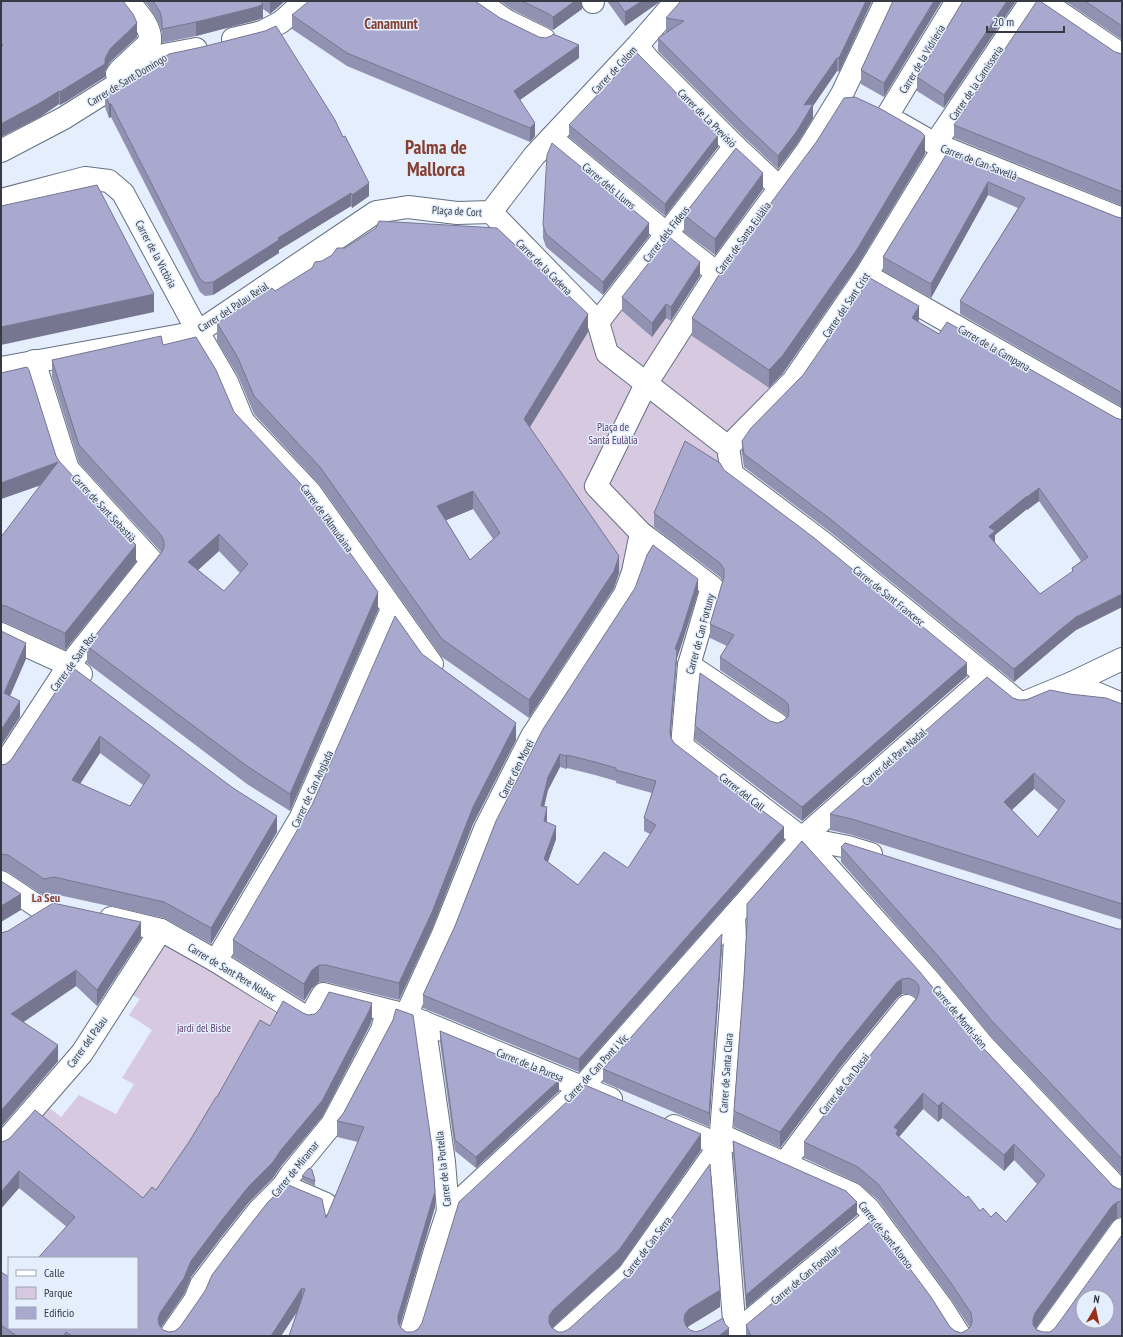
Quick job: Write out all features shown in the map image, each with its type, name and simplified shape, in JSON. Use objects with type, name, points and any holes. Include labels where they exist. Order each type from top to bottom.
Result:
[{"type":"street","points":[[105,92],[120,70],[150,42],[151,35],[148,27],[128,1]]},
{"type":"street","name":"Carrer de Sant Domingo","points":[[1,151],[64,118],[164,55],[262,32],[281,22],[305,1]]},
{"type":"street","points":[[478,1],[507,21],[544,39]]},
{"type":"street","name":"Carrer de Colom","points":[[551,138],[637,46],[676,1]]},
{"type":"street","name":"Carrer de Santa Eulàlia","points":[[646,384],[717,273],[807,151],[842,94],[886,1]]},
{"type":"street","name":"Carrer de la Vidrieria","points":[[887,116],[957,1]]},
{"type":"street","name":"Carrer de la Carnisseria","points":[[939,146],[1031,1]]},
{"type":"street","points":[[1043,1],[1122,54]]},
{"type":"street","name":"Carrer de La Previsió","points":[[637,46],[734,146],[780,188]]},
{"type":"street","name":"Carrer de Can Savellà","points":[[842,94],[887,116],[939,146],[1122,219]]},
{"type":"street","name":"Plaça de Cort","points":[[376,212],[408,207],[456,213],[491,212],[534,156],[551,138]]},
{"type":"street","name":"Carrer dels Llums","points":[[551,138],[667,234],[717,273]]},
{"type":"street","name":"Carrer dels Fideus","points":[[598,322],[734,146]]},
{"type":"street","name":"Carrer del Sant Crist","points":[[728,447],[793,381],[866,275],[939,146]]},
{"type":"street","name":"Carrer de la Victòria","points":[[1,200],[85,178],[109,181],[124,193],[198,332]]},
{"type":"street","name":"Carrer del Palau Reial","points":[[1,368],[198,332],[376,212]]},
{"type":"street","name":"Carrer de la Cadena","points":[[491,212],[598,322]]},
{"type":"street","name":"Carrer de la Campana","points":[[866,275],[1122,420]]},
{"type":"street","points":[[598,322],[607,353],[728,447]]},
{"type":"street","name":"Carrer de l'Almudaina","points":[[198,332],[227,382],[244,421],[310,492],[392,609],[440,670]]},
{"type":"street","name":"Carrer de Sant Sebastià","points":[[34,361],[68,469],[152,560]]},
{"type":"street","points":[[641,533],[596,486],[646,384]]},
{"type":"street","name":"Carrer de Sant Francesc","points":[[728,447],[732,474],[821,541],[1021,704],[1072,683]]},
{"type":"street","name":"Carrer de Can Fortuny","points":[[641,533],[712,587],[690,665],[682,746]]},
{"type":"street","name":"Carrer d'en Morei","points":[[406,1016],[443,934],[485,829],[532,736],[625,594],[633,572],[641,533]]},
{"type":"street","name":"Carrer de Sant Roc","points":[[1,769],[69,665],[152,560]]},
{"type":"street","name":"Carrer de Can Anglada","points":[[216,961],[287,824],[301,817],[392,609]]},
{"type":"street","points":[[1,634],[69,665],[95,684]]},
{"type":"street","points":[[1072,683],[1122,659]]},
{"type":"street","points":[[690,665],[777,724]]},
{"type":"street","name":"Carrer del Pare Nadal","points":[[802,838],[987,676]]},
{"type":"street","points":[[1072,683],[1122,704]]},
{"type":"street","points":[[513,723],[532,736]]},
{"type":"street","name":"Carrer del Call","points":[[682,746],[802,838]]},
{"type":"street","points":[[734,915],[802,838],[848,847],[892,861]]},
{"type":"street","name":"Carrer de Monti-sion","points":[[802,838],[982,1044],[1122,1193]]},
{"type":"street","points":[[1,882],[43,910]]},
{"type":"street","points":[[25,922],[51,906],[65,908]]},
{"type":"street","name":"Carrer de Sant Pere Nolasc","points":[[93,914],[162,930],[216,961],[308,1019],[323,994],[406,1016]]},
{"type":"street","name":"Carrer de Can Pont i Vic","points":[[448,1212],[582,1087],[734,915]]},
{"type":"street","name":"Carrer de Santa Clara","points":[[734,915],[735,939],[732,993],[721,1140],[734,1323]]},
{"type":"street","name":"Carrer del Palau","points":[[1,1146],[82,1053],[162,930]]},
{"type":"street","name":"Carrer de Can Dusai","points":[[784,1164],[849,1077],[907,1006]]},
{"type":"street","name":"Carrer de la Puresa","points":[[406,1016],[626,1105]]},
{"type":"street","name":"Carrer de Miramar","points":[[170,1336],[195,1300],[201,1284],[259,1210],[283,1186],[332,1124],[382,1030],[406,1016]]},
{"type":"street","name":"Carrer de la Portella","points":[[406,1016],[444,1162],[448,1212],[410,1336]]},
{"type":"street","points":[[655,1118],[721,1140]]},
{"type":"street","name":"Carrer de Sant Alonso","points":[[721,1140],[784,1164],[853,1194],[869,1209],[941,1306],[960,1336]]},
{"type":"street","name":"Carrer de Can Serra","points":[[561,1336],[628,1275],[721,1140]]},
{"type":"street","points":[[283,1186],[326,1204]]},
{"type":"street","name":"Carrer de Can Fonollar","points":[[715,1325],[734,1323],[875,1217]]},
{"type":"street","points":[[1045,1336],[1110,1243],[1122,1229]]},
{"type":"green space","name":"Plaça de Santa Eulàlia","points":[[616,307],[654,335],[667,317],[718,354],[752,359],[745,372],[772,390],[780,402],[735,464],[732,474],[685,456],[653,530],[665,540],[620,577],[523,437],[587,334],[598,322]]},
{"type":"green space","name":"jardí del Bisbe","points":[[164,943],[212,969],[283,1019],[143,1214],[31,1124],[47,1106],[61,1117],[79,1095],[116,1114],[134,1084],[122,1078],[152,1030],[129,1015],[140,999],[126,992]]},
{"type":"building","points":[[1,1],[123,1],[133,14],[137,23],[110,49],[105,59],[105,64],[60,92],[59,91],[1,124],[1,46],[3,45],[1,43]]},
{"type":"building","points":[[153,1],[260,1],[263,4],[257,7],[162,29],[160,12]]},
{"type":"building","points":[[309,1],[475,1],[500,18],[539,37],[545,38],[553,34],[579,45],[514,91],[535,123],[530,128],[347,53],[292,15]]},
{"type":"building","points":[[522,1],[575,1],[553,17]]},
{"type":"building","points":[[617,1],[642,1],[625,12]]},
{"type":"building","points":[[681,1],[866,1],[839,58],[837,58],[804,105],[813,104],[797,131],[778,156],[658,38],[684,21],[666,18]]},
{"type":"building","points":[[893,1],[934,1],[884,83],[861,70]]},
{"type":"building","points":[[963,1],[1007,1],[944,95],[917,77]]},
{"type":"building","points":[[1037,1],[1040,1],[1115,52],[1122,54],[1122,192],[954,125]]},
{"type":"building","points":[[1085,1],[1122,1],[1122,26]]},
{"type":"building","points":[[276,26],[335,120],[343,137],[345,136],[369,183],[352,195],[351,193],[278,238],[279,240],[213,282],[205,283],[200,279],[105,94],[169,54],[265,31]]},
{"type":"building","points":[[637,53],[718,135],[665,204],[569,125]]},
{"type":"building","points":[[855,97],[881,109],[921,132],[925,136],[856,251],[783,355],[769,370],[692,318],[727,262],[817,141],[844,98]]},
{"type":"building","points":[[552,143],[649,223],[603,282],[546,234],[543,225],[547,155]]},
{"type":"building","points":[[736,148],[763,173],[715,239],[684,215]]},
{"type":"building","points":[[949,150],[1122,218],[1122,393],[960,301],[1025,198],[988,182],[931,284],[883,257]]},
{"type":"building","points":[[97,185],[154,294],[1,327],[1,206]]},
{"type":"building","points":[[379,221],[497,228],[588,314],[524,419],[619,556],[614,571],[529,700],[442,639],[320,467],[254,396],[238,358],[217,323],[272,288],[275,291],[312,268],[315,262],[322,261],[332,255],[337,248],[345,248],[376,228]],"holes":[[[473,491],[500,533],[470,560],[437,506]]]},
{"type":"building","points":[[669,237],[700,262],[671,307],[666,304],[652,323],[622,297]]},
{"type":"building","points":[[870,278],[919,306],[912,318],[939,334],[947,322],[1122,420],[1122,594],[1076,617],[1014,669],[829,518],[744,454],[742,441],[751,428],[803,375]],"holes":[[[1039,488],[1088,557],[1072,568],[1073,571],[1040,594],[989,536],[995,531],[989,527]]]},
{"type":"building","points":[[161,336],[163,345],[196,337],[216,370],[234,412],[300,483],[378,592],[290,794],[247,766],[87,646],[162,552],[164,541],[161,535],[79,445],[52,360]],"holes":[[[219,534],[248,564],[224,591],[188,562]]]},
{"type":"building","points":[[27,367],[56,456],[59,461],[136,545],[65,633],[1,605],[1,537],[58,462],[1,483],[1,373]]},
{"type":"building","points":[[685,441],[720,463],[724,470],[813,537],[967,663],[802,807],[695,726],[700,673],[770,721],[777,723],[783,721],[788,717],[789,711],[788,704],[784,700],[720,657],[734,635],[710,624],[724,577],[724,569],[720,563],[654,513]]},
{"type":"building","points":[[653,545],[698,579],[675,649],[677,650],[670,732],[671,738],[674,743],[784,827],[579,1059],[423,995],[455,926],[496,821],[543,729],[635,588],[647,555]],"holes":[[[560,754],[595,762],[616,768],[616,770],[656,781],[644,818],[656,825],[628,868],[604,852],[578,885],[544,859],[556,826],[544,821],[547,807],[541,806],[548,777]]]},
{"type":"building","points":[[395,616],[422,654],[516,723],[473,807],[432,912],[399,983],[326,965],[319,965],[312,970],[304,984],[233,940],[312,805]]},
{"type":"building","points":[[1,631],[26,643],[4,693],[20,701],[1,730]]},
{"type":"building","points":[[72,667],[233,788],[277,816],[211,928],[164,902],[54,877],[44,879],[8,855],[1,854],[1,765],[6,764],[11,760]],"holes":[[[100,736],[150,775],[130,806],[72,780]]]},
{"type":"building","points":[[987,677],[1013,698],[1019,700],[1026,700],[1050,690],[1106,698],[1122,704],[1122,904],[852,819],[830,814]],"holes":[[[1034,773],[1065,801],[1038,837],[1004,802]]]},
{"type":"building","points":[[802,841],[920,972],[973,1037],[1113,1186],[1122,1189],[1122,1201],[1117,1202],[1112,1206],[1035,1313],[1033,1325],[1037,1330],[1050,1332],[1055,1328],[1075,1300],[1075,1329],[1115,1329],[1115,1289],[1083,1289],[1122,1235],[1122,1336],[751,1336],[746,1325],[873,1219],[931,1297],[950,1327],[961,1333],[971,1326],[972,1320],[971,1313],[951,1283],[878,1184],[858,1167],[804,1142],[859,1069],[917,998],[919,986],[915,981],[909,978],[902,979],[897,982],[839,1053],[780,1132],[734,1111],[747,924],[747,904]],"holes":[[[923,1093],[938,1106],[942,1102],[1004,1155],[1014,1144],[1045,1175],[1006,1222],[996,1212],[991,1217],[983,1208],[980,1211],[968,1196],[966,1198],[896,1134],[898,1130],[894,1127]]]},
{"type":"building","points":[[845,843],[1122,929],[1122,1159],[991,1020],[938,956],[841,847]]},
{"type":"building","points":[[1,881],[21,894],[1,906]]},
{"type":"building","points":[[53,903],[141,922],[97,990],[76,970],[11,1014],[58,1045],[1,1111],[1,933],[8,931]]},
{"type":"building","points":[[722,934],[709,1113],[603,1069]]},
{"type":"building","points":[[329,992],[372,1003],[322,1101],[281,1150],[273,1162],[249,1186],[191,1261],[184,1278],[160,1313],[158,1319],[159,1325],[163,1330],[169,1332],[175,1331],[180,1327],[205,1291],[212,1275],[268,1202],[286,1184],[322,1199],[326,1218],[364,1127],[337,1121],[343,1114],[393,1020],[396,1009],[413,1015],[432,1147],[435,1191],[398,1316],[398,1322],[401,1328],[406,1332],[413,1332],[418,1329],[422,1323],[459,1202],[585,1085],[701,1134],[619,1250],[553,1310],[549,1316],[549,1323],[552,1328],[558,1332],[563,1332],[569,1329],[636,1268],[710,1164],[720,1290],[689,1309],[685,1314],[684,1320],[686,1326],[690,1330],[696,1332],[723,1318],[725,1324],[729,1328],[719,1336],[289,1336],[305,1289],[302,1288],[271,1336],[72,1336],[66,1332],[64,1336],[17,1336],[1,1325],[1,1272],[8,1276],[8,1329],[138,1329],[138,1257],[39,1257],[75,1217],[19,1171],[1,1192],[1,1142],[10,1138],[35,1110],[143,1198],[152,1187],[156,1190],[189,1142],[217,1097],[260,1020],[270,1026],[283,1001],[308,1015],[315,1014],[320,1009]]},
{"type":"building","points":[[440,1031],[559,1080],[476,1157],[455,1140]]},
{"type":"building","points":[[733,1141],[846,1191],[857,1202],[746,1295]]},
{"type":"building","points":[[309,1168],[312,1170],[315,1181],[302,1176]]},
{"type":"district","name":"Canamunt","points":[[391,23]]},
{"type":"district","name":"Palma de Mallorca","points":[[436,158]]},
{"type":"district","name":"La Seu","points":[[46,897]]}]
